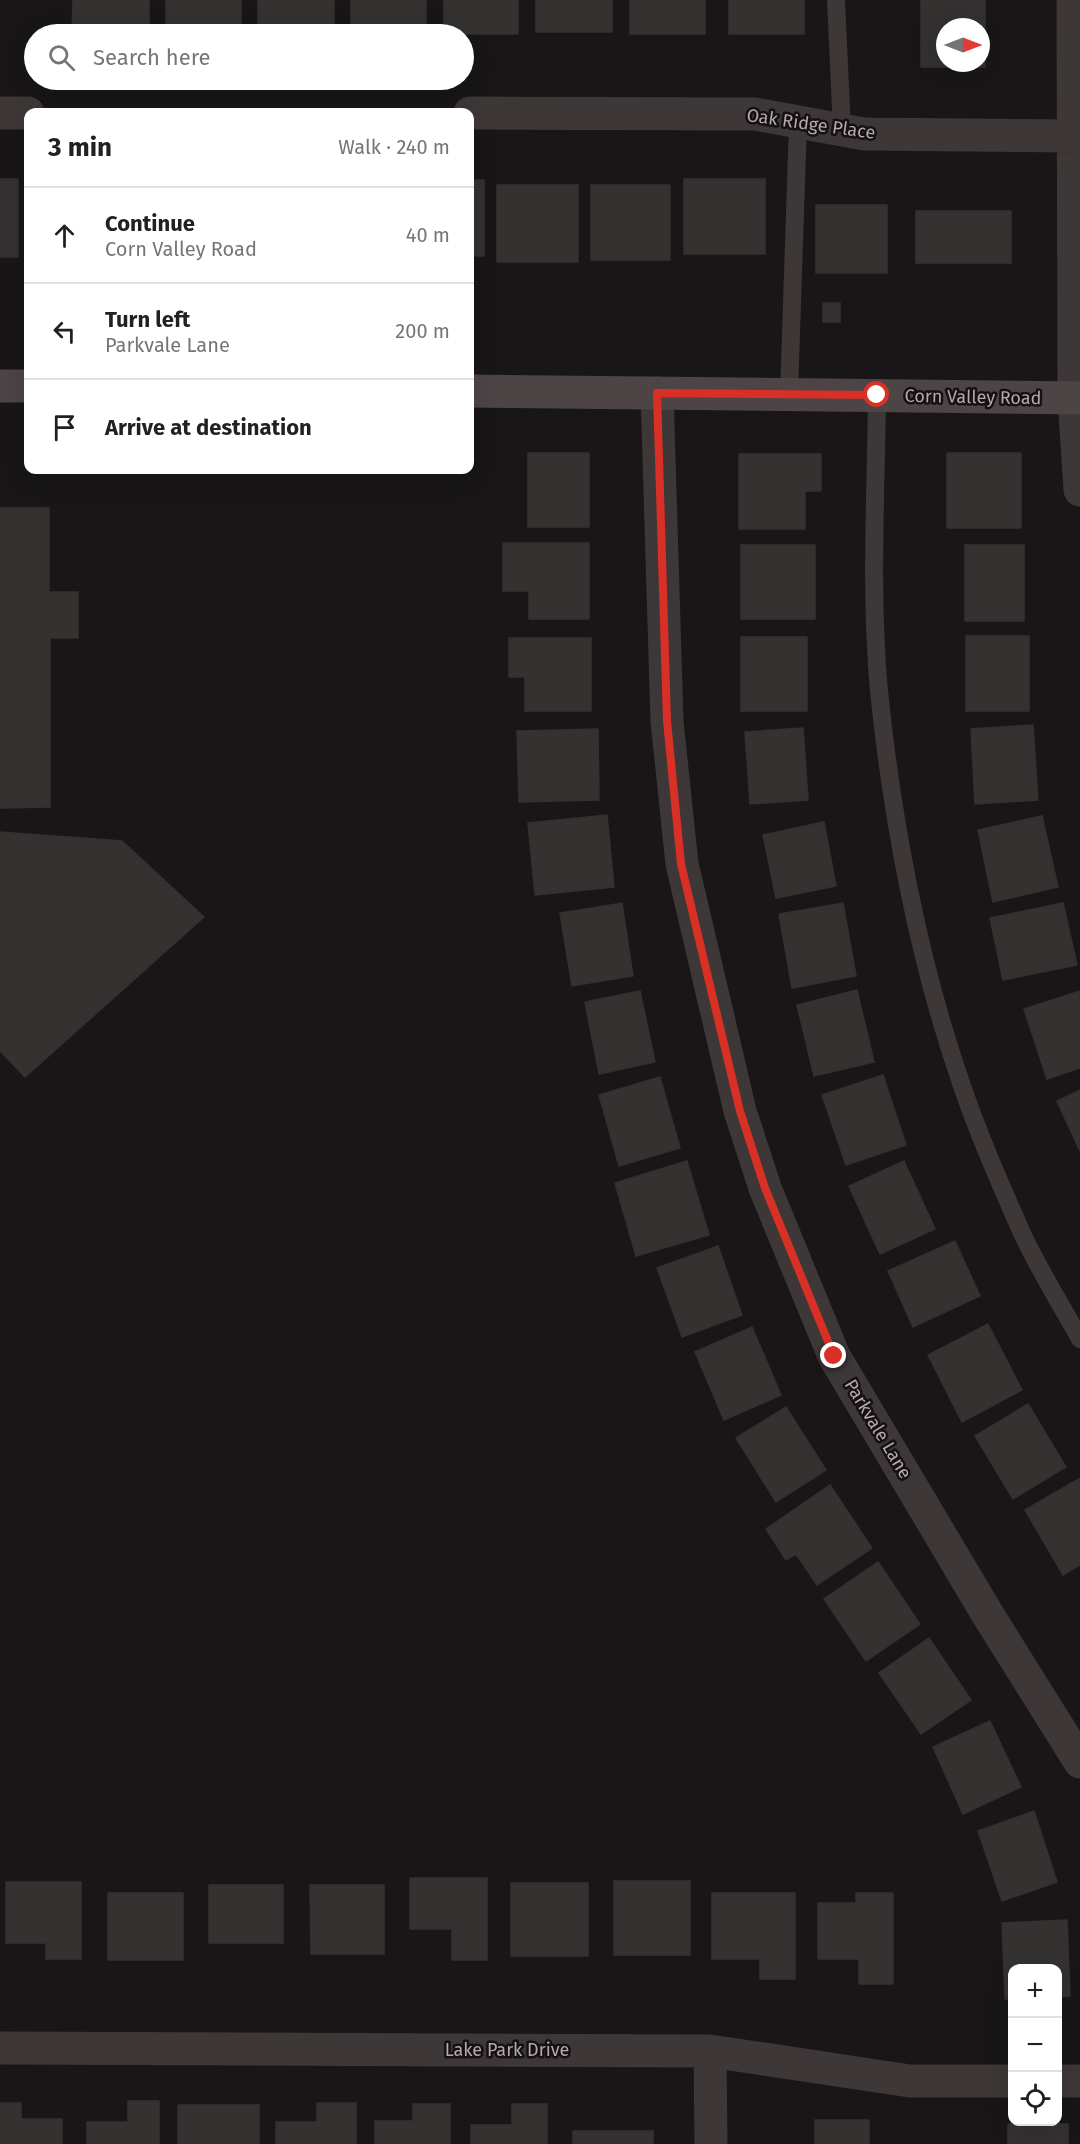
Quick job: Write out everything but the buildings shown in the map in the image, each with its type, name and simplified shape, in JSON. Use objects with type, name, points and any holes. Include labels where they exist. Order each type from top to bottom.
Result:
[{"type":"main road","points":[[0,386],[24,386]]},
{"type":"main road","name":"Corn Valley Road","points":[[474,391],[1077,398]]},
{"type":"street","points":[[1073,0],[1080,490]]},
{"type":"street","points":[[0,113],[24,113]]},
{"type":"street","name":"Oak Ridge Place","points":[[474,113],[755,114],[864,134],[1076,136]]},
{"type":"street","name":"Parkvale Lane","points":[[657,393],[667,721],[681,864],[740,1111],[765,1188],[834,1356],[988,1615],[1080,1762]]},
{"type":"street","name":"Lake Park Drive","points":[[0,2048],[710,2051],[910,2081],[1008,2081]]},
{"type":"street","points":[[710,2051],[711,2144]]},
{"type":"street","points":[[1062,2081],[1080,2081]]},
{"type":"lane","points":[[836,0],[842,130]]},
{"type":"lane","points":[[789,394],[798,122]]},
{"type":"lane","points":[[877,395],[874,578],[879,689],[911,901],[959,1078],[980,1135],[1022,1233],[1080,1339]]},
{"type":"route","points":[[834,1356],[765,1188],[740,1111],[681,864],[667,721],[657,393],[877,395]]}]
